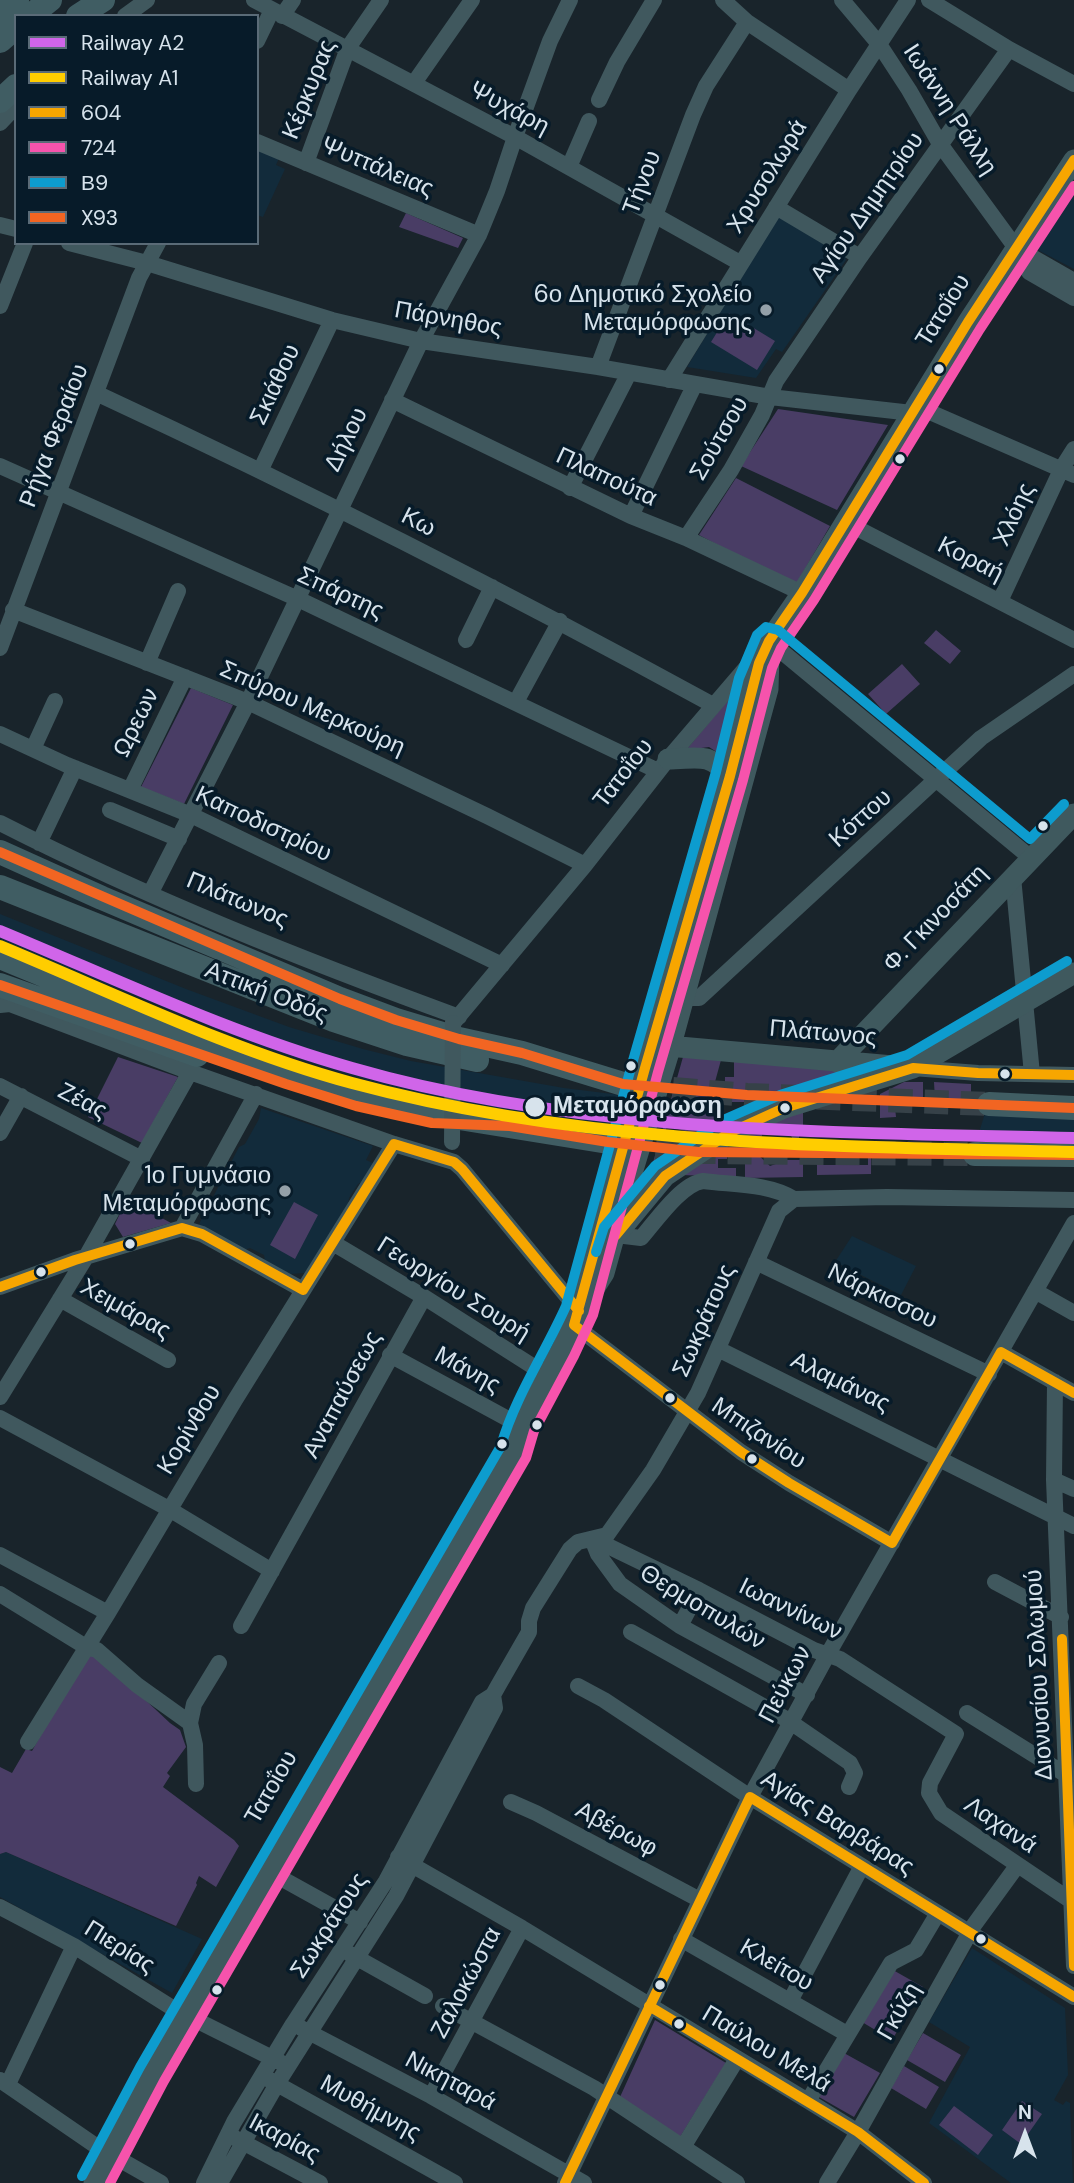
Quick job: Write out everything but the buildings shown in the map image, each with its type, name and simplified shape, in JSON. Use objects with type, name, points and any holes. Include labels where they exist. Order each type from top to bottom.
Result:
[{"type":"highway","points":[[0,13],[17,0]]},
{"type":"highway","points":[[32,14],[50,0]]},
{"type":"highway","points":[[81,14],[103,0]]},
{"type":"highway","points":[[0,41],[14,29]]},
{"type":"highway","points":[[0,82],[14,70]]},
{"type":"highway","points":[[0,101],[14,88]]},
{"type":"highway","points":[[0,840],[102,898]]},
{"type":"highway","points":[[0,852],[102,898]]},
{"type":"highway","name":"Αττική Οδός","points":[[0,887],[260,992],[407,1044],[519,1069],[623,1084],[522,1053],[396,1020],[102,898]]},
{"type":"highway","points":[[0,957],[243,1056],[422,1112],[608,1142]]},
{"type":"highway","points":[[0,985],[153,1040],[356,1106],[432,1123],[510,1126]]},
{"type":"highway","points":[[989,1104],[1074,1108]]},
{"type":"highway","points":[[975,1154],[1074,1155]]},
{"type":"main road","name":"Τατοΐου","points":[[769,641],[802,593],[914,410],[1074,160]]},
{"type":"main road","points":[[577,1318],[661,1048],[753,681],[769,641]]},
{"type":"main road","points":[[661,1048],[683,998],[745,778],[768,689],[769,641]]},
{"type":"main road","points":[[663,765],[705,758],[719,763],[730,776]]},
{"type":"main road","name":"Φ. Γκινοσάτη","points":[[837,1062],[1074,814]]},
{"type":"main road","points":[[615,1235],[665,1176],[729,1133],[784,1108],[913,1068],[1074,973]]},
{"type":"main road","name":"Πλάτωνος","points":[[661,1048],[913,1068]]},
{"type":"main road","points":[[577,1318],[604,1273],[615,1235],[624,1173]]},
{"type":"main road","name":"Τατοΐου","points":[[180,2012],[270,1872],[514,1451],[521,1426],[577,1318]]},
{"type":"main road","name":"Τατοΐου","points":[[79,2183],[102,2150],[503,1445],[521,1426]]},
{"type":"main road","name":"Τατοΐου","points":[[94,2183],[102,2150]]},
{"type":"street","points":[[128,14],[147,0]]},
{"type":"street","name":"Ψυχάρη","points":[[254,0],[515,136],[740,263]]},
{"type":"street","points":[[259,38],[277,13],[293,0]]},
{"type":"street","name":"Κέρκυρας","points":[[306,163],[348,48],[381,0]]},
{"type":"street","points":[[414,83],[472,0]]},
{"type":"street","name":"Δήλου","points":[[150,894],[248,702],[421,341],[479,235],[498,191],[515,136],[554,32],[570,0]]},
{"type":"street","points":[[599,100],[617,62],[654,0]]},
{"type":"street","points":[[723,0],[849,90]]},
{"type":"street","name":"Ιωάννη Ράλλη","points":[[842,0],[879,44],[940,144],[1016,248],[1029,272],[1074,298]]},
{"type":"street","name":"Χρυσολωρά","points":[[669,380],[740,263],[908,0]]},
{"type":"street","points":[[929,0],[1074,84]]},
{"type":"street","name":"Τήνου","points":[[598,367],[699,102],[742,12]]},
{"type":"street","name":"Αγίου Δημητρίου","points":[[770,397],[776,381],[860,257],[1009,48]]},
{"type":"street","points":[[0,123],[14,108]]},
{"type":"street","points":[[569,167],[589,121]]},
{"type":"street","name":"Ψυττάλειας","points":[[259,143],[479,235]]},
{"type":"street","points":[[776,207],[860,257]]},
{"type":"street","points":[[0,306],[24,245]]},
{"type":"street","name":"Πάρνηθος","points":[[77,245],[147,263],[332,320],[421,341],[598,367],[770,397],[914,410],[1068,472]]},
{"type":"street","name":"Ρήγα Φεραίου","points":[[0,648],[139,278],[157,245]]},
{"type":"street","name":"Ιωάννη Ράλλη","points":[[1016,248],[1074,281]]},
{"type":"street","name":"Σκιάθου","points":[[261,469],[332,320]]},
{"type":"street","points":[[570,488],[629,373]]},
{"type":"street","points":[[631,516],[695,384]]},
{"type":"street","name":"Κω","points":[[96,393],[339,508],[560,621],[713,705]]},
{"type":"street","name":"Σούτσου","points":[[686,538],[731,470],[770,397]]},
{"type":"street","name":"Πλαπούτα","points":[[392,400],[570,488],[686,538],[802,593]]},
{"type":"street","name":"Χλόης","points":[[1000,601],[1068,472],[1074,449]]},
{"type":"street","name":"Σπάρτης","points":[[0,466],[298,599],[516,702],[663,765]]},
{"type":"street","name":"Κοραή","points":[[845,522],[1074,640]]},
{"type":"street","points":[[466,640],[492,587]]},
{"type":"street","points":[[147,663],[178,591]]},
{"type":"street","name":"Σπύρου Μερκούρη","points":[[13,610],[248,702],[585,865]]},
{"type":"street","points":[[516,702],[560,621]]},
{"type":"street","points":[[769,641],[1031,858]]},
{"type":"street","name":"Τατοΐου","points":[[456,1020],[585,865],[663,765],[769,641]]},
{"type":"street","name":"Κόττου","points":[[683,998],[699,998],[981,738],[1074,674]]},
{"type":"street","name":"Ωρεων","points":[[130,790],[185,677]]},
{"type":"street","points":[[33,749],[55,701]]},
{"type":"street","name":"Καποδιστρίου","points":[[0,734],[191,815],[502,965]]},
{"type":"street","points":[[39,843],[75,768]]},
{"type":"street","points":[[110,810],[179,839]]},
{"type":"street","name":"Πλάτωνος","points":[[0,823],[91,869],[456,1020]]},
{"type":"street","points":[[1013,877],[1032,1074]]},
{"type":"street","points":[[0,1005],[10,1004],[190,1072],[394,1144],[454,1162],[577,1318]]},
{"type":"street","points":[[454,1162],[452,1142],[456,1020]]},
{"type":"street","name":"Πλάτωνος","points":[[913,1068],[1074,1075]]},
{"type":"street","points":[[0,1397],[86,1257],[190,1072]]},
{"type":"street","name":"Ζέας","points":[[0,1086],[142,1159]]},
{"type":"street","points":[[182,1228],[256,1094]]},
{"type":"street","points":[[0,1133],[21,1096]]},
{"type":"street","name":"Κορίνθου","points":[[28,1742],[394,1144]]},
{"type":"street","points":[[615,1235],[641,1238],[684,1190],[694,1183],[704,1181],[770,1188],[794,1199],[887,1197],[1074,1200]]},
{"type":"street","name":"Σωκράτους","points":[[204,2183],[277,2084],[396,1896],[405,1861],[429,1798],[495,1708],[493,1695],[529,1632],[533,1608],[570,1549],[578,1542],[607,1535],[653,1470],[687,1412],[718,1349],[779,1211],[794,1199]]},
{"type":"street","name":"Πεύκων","points":[[568,2178],[750,1797],[793,1723],[828,1654],[1074,1223]]},
{"type":"street","points":[[0,1287],[182,1228],[202,1234],[303,1290]]},
{"type":"street","name":"Γεωργίου Σουρή","points":[[332,1243],[424,1297],[548,1376]]},
{"type":"street","name":"Νάρκισσου","points":[[756,1262],[989,1374]]},
{"type":"street","points":[[1035,1291],[1074,1313]]},
{"type":"street","name":"Αναπαύσεως","points":[[241,1626],[424,1297]]},
{"type":"street","name":"Χειμάρας","points":[[60,1299],[168,1360]]},
{"type":"street","name":"Μπιζανίου","points":[[577,1318],[687,1412],[789,1483],[892,1543]]},
{"type":"street","name":"Αλαμάνας","points":[[718,1349],[1074,1525]]},
{"type":"street","points":[[1001,1352],[1074,1393]]},
{"type":"street","name":"Μάνης","points":[[390,1355],[521,1426]]},
{"type":"street","name":"Διονυσίου Σολωμού","points":[[1055,1382],[1054,1480],[1061,1617],[1068,1642],[1068,1776],[1074,1966]]},
{"type":"street","points":[[0,1418],[169,1509],[272,1571]]},
{"type":"street","points":[[1054,1480],[1074,1489]]},
{"type":"street","name":"Ιωαννίνων","points":[[595,1539],[814,1650],[840,1659],[956,1734]]},
{"type":"street","name":"Θερμοπυλών","points":[[595,1539],[598,1554],[620,1584],[680,1626],[807,1695]]},
{"type":"street","points":[[0,1555],[108,1614]]},
{"type":"street","points":[[995,1582],[1061,1617]]},
{"type":"street","points":[[680,1626],[699,1590]]},
{"type":"street","points":[[0,1594],[86,1647],[97,1650],[137,1685],[190,1723]]},
{"type":"street","points":[[631,1632],[793,1723],[850,1763],[855,1773],[849,1787]]},
{"type":"street","points":[[196,1784],[195,1745],[190,1723],[194,1703],[219,1663]]},
{"type":"street","name":"Αγίας Βαρβάρας","points":[[578,1686],[604,1700],[750,1797],[1074,1997]]},
{"type":"street","points":[[967,1713],[1068,1776]]},
{"type":"street","name":"Λαχανά","points":[[956,1734],[930,1783],[929,1793],[940,1813],[1073,1902]]},
{"type":"street","name":"Σωκράτους","points":[[220,2183],[235,2138],[262,2076],[341,1949],[443,1807],[466,1746]]},
{"type":"street","points":[[429,1798],[443,1807]]},
{"type":"street","name":"Αβέρωφ","points":[[510,1802],[536,1813],[700,1900]]},
{"type":"street","name":"Παύλου Μελά","points":[[405,1861],[522,1928],[858,2132],[923,2183]]},
{"type":"street","points":[[790,2001],[862,1866]]},
{"type":"street","name":"Γκύζη","points":[[827,2183],[974,1925],[1017,1866]]},
{"type":"street","points":[[270,1872],[360,1922]]},
{"type":"street","name":"Πιερίας","points":[[0,1907],[74,1946],[180,2012],[288,2066]]},
{"type":"street","points":[[808,2101],[891,1964],[916,1951],[938,1913]]},
{"type":"street","name":"Ζαλοκώστα","points":[[431,2096],[522,1928]]},
{"type":"street","name":"Κλείτου","points":[[681,1939],[847,2034]]},
{"type":"street","points":[[74,1946],[4,2082],[102,2150],[161,2183]]},
{"type":"street","points":[[341,1949],[425,1996]]},
{"type":"street","points":[[443,2006],[606,2096],[737,2183]]},
{"type":"street","name":"Νικηταρά","points":[[293,2024],[431,2096],[568,2178],[584,2183]]},
{"type":"street","points":[[683,2147],[737,2059]]},
{"type":"street","name":"Μυθήμνης","points":[[262,2076],[455,2183]]},
{"type":"street","name":"Ικαρίας","points":[[235,2138],[320,2183]]},
{"type":"shaded area","points":[[259,149],[279,158],[276,165],[285,169],[263,217],[259,216]]},
{"type":"shaded area","points":[[1074,191],[1074,269],[1034,248]]},
{"type":"shaded area","points":[[406,213],[463,238],[458,248],[399,227]]},
{"type":"shaded area","name":"6ο Δημοτικό Σχολείο Μεταμόρφωσης","points":[[778,216],[846,260],[782,352],[776,349],[756,378],[687,367]]},
{"type":"shaded area","points":[[729,313],[775,341],[757,370],[711,342]]},
{"type":"shaded area","points":[[778,409],[888,425],[837,510],[741,466]]},
{"type":"shaded area","points":[[736,478],[830,526],[795,586],[699,535]]},
{"type":"shaded area","points":[[936,630],[961,651],[950,664],[924,643]]},
{"type":"shaded area","points":[[902,664],[920,684],[886,714],[868,694]]},
{"type":"shaded area","points":[[744,681],[726,758],[709,747],[686,750]]},
{"type":"shaded area","points":[[191,688],[233,705],[184,804],[141,787]]},
{"type":"shaded area","points":[[0,914],[186,989],[289,1027],[363,1049],[411,1061],[564,1088],[669,1101],[661,1132],[479,1107],[404,1091],[261,1047],[0,941]]},
{"type":"shaded area","points":[[118,1057],[178,1077],[142,1143],[88,1117]]},
{"type":"shaded area","points":[[683,1057],[721,1060],[707,1111],[721,1111],[722,1117],[734,1117],[703,1136],[667,1126],[665,1133],[694,1142],[658,1174],[650,1173]]},
{"type":"shaded area","points":[[734,1061],[866,1072],[763,1105],[762,1094],[752,1094],[752,1102],[725,1102],[725,1077],[734,1077]]},
{"type":"shaded area","points":[[904,1082],[923,1082],[923,1100],[903,1100],[903,1107],[895,1107],[896,1117],[880,1118],[880,1094]]},
{"type":"shaded area","points":[[934,1082],[971,1084],[971,1100],[935,1100]]},
{"type":"shaded area","name":"1ο Γυμνάσιο Μεταμόρφωσης","points":[[261,1108],[373,1146],[366,1160],[373,1163],[349,1198],[348,1204],[306,1273],[288,1274],[265,1261],[264,1255],[250,1248],[244,1250],[199,1224],[239,1147],[245,1144],[259,1119]]},
{"type":"shaded area","points":[[803,1112],[803,1127],[799,1128],[799,1140],[803,1140],[803,1151],[792,1151],[792,1137],[783,1129],[772,1130],[772,1120]]},
{"type":"shaded area","points":[[985,1113],[1074,1116],[1074,1142],[977,1139]]},
{"type":"shaded area","points":[[761,1124],[762,1136],[756,1153],[770,1166],[787,1160],[803,1160],[803,1177],[745,1178],[745,1131]]},
{"type":"shaded area","points":[[738,1135],[737,1150],[727,1149],[727,1159],[718,1159],[718,1168],[736,1168],[736,1177],[681,1175]]},
{"type":"shaded area","points":[[817,1158],[820,1158],[821,1165],[840,1165],[841,1159],[847,1159],[847,1165],[868,1165],[868,1158],[871,1158],[871,1174],[817,1175]]},
{"type":"shaded area","points":[[127,1199],[171,1223],[123,1237],[115,1224]]},
{"type":"shaded area","points":[[294,1202],[318,1215],[295,1259],[270,1245]]},
{"type":"shaded area","points":[[852,1236],[916,1266],[901,1295],[835,1262]]},
{"type":"shaded area","points":[[87,1652],[109,1666],[180,1730],[186,1747],[167,1773],[170,1776],[163,1787],[239,1846],[216,1887],[199,1876],[176,1926],[6,1852],[0,1854],[0,1767],[12,1773],[26,1749],[32,1751]]},
{"type":"shaded area","points":[[6,1852],[202,1939],[172,1993],[0,1897],[0,1854]]},
{"type":"shaded area","points":[[972,1948],[1065,2008],[1068,2075],[1054,2100],[1063,2105],[1066,2101],[1070,2103],[1073,2183],[1011,2183],[929,2123],[970,2047],[929,2022]]},
{"type":"shaded area","points":[[893,1970],[923,1987],[892,2040],[862,2022]]},
{"type":"shaded area","points":[[655,2020],[726,2063],[680,2137],[620,2097]]},
{"type":"shaded area","points":[[923,2033],[961,2055],[945,2082],[907,2060]]},
{"type":"shaded area","points":[[844,2053],[880,2073],[854,2117],[819,2097]]},
{"type":"shaded area","points":[[904,2066],[939,2087],[926,2109],[891,2088]]},
{"type":"shaded area","points":[[1022,2101],[1042,2114],[1021,2144],[1002,2130]]},
{"type":"shaded area","points":[[954,2106],[993,2135],[978,2155],[939,2125]]},
{"type":"tunnel","points":[[637,1086],[747,1095],[989,1104]]},
{"type":"tunnel","points":[[620,1144],[699,1152],[975,1154]]},
{"type":"rail line","name":"A2","points":[[0,931],[174,1005],[262,1039],[352,1068],[439,1090],[527,1106],[710,1126],[1074,1138]]},
{"type":"rail line","name":"A1","points":[[0,946],[174,1020],[262,1054],[352,1083],[440,1104],[530,1120],[710,1139],[892,1148],[1074,1152]]},
{"type":"transit line","name":"604","points":[[1074,160],[968,322],[802,593],[769,641],[759,663],[730,776],[574,1325],[741,1452],[892,1543],[1001,1352],[1074,1393]]},
{"type":"transit line","name":"724","points":[[110,2183],[164,2081],[526,1458],[534,1431],[593,1315],[658,1072],[743,780],[772,668],[781,648],[814,600],[980,329],[1074,186]]},
{"type":"transit line","name":"Β9","points":[[82,2176],[140,2067],[501,1446],[522,1393],[566,1306],[716,772],[739,678],[757,635],[766,627],[778,630],[1030,839],[1064,804]]},
{"type":"transit line","name":"X93","points":[[0,852],[340,999],[396,1020],[459,1039],[522,1053],[623,1084],[747,1095],[1074,1108]]},
{"type":"transit line","name":"Β9","points":[[596,1252],[604,1227],[655,1166],[721,1121],[780,1095],[907,1055],[1067,961]]},
{"type":"transit line","name":"X93","points":[[0,985],[286,1084],[356,1106],[432,1123],[510,1126],[608,1142],[699,1152],[1074,1155]]},
{"type":"transit line","name":"604","points":[[616,1235],[665,1176],[729,1133],[784,1108],[913,1068],[978,1073],[1074,1075]]},
{"type":"transit line","name":"604","points":[[0,1287],[75,1260],[182,1228],[202,1234],[303,1290],[394,1144],[454,1162],[462,1169],[579,1311]]},
{"type":"transit line","name":"604","points":[[1062,1639],[1074,1966]]},
{"type":"transit line","name":"604","points":[[565,2183],[750,1797],[1074,1997]]},
{"type":"transit line","name":"604","points":[[649,2006],[858,2132],[924,2183]]},
{"type":"place","name":"6ο Δημοτικό Σχολείο Μεταμόρφωσης","points":[[766,310]]},
{"type":"place","name":"Μεταμόρφωση","points":[[535,1107]]},
{"type":"place","name":"1ο Γυμνάσιο Μεταμόρφωσης","points":[[285,1191]]}]
